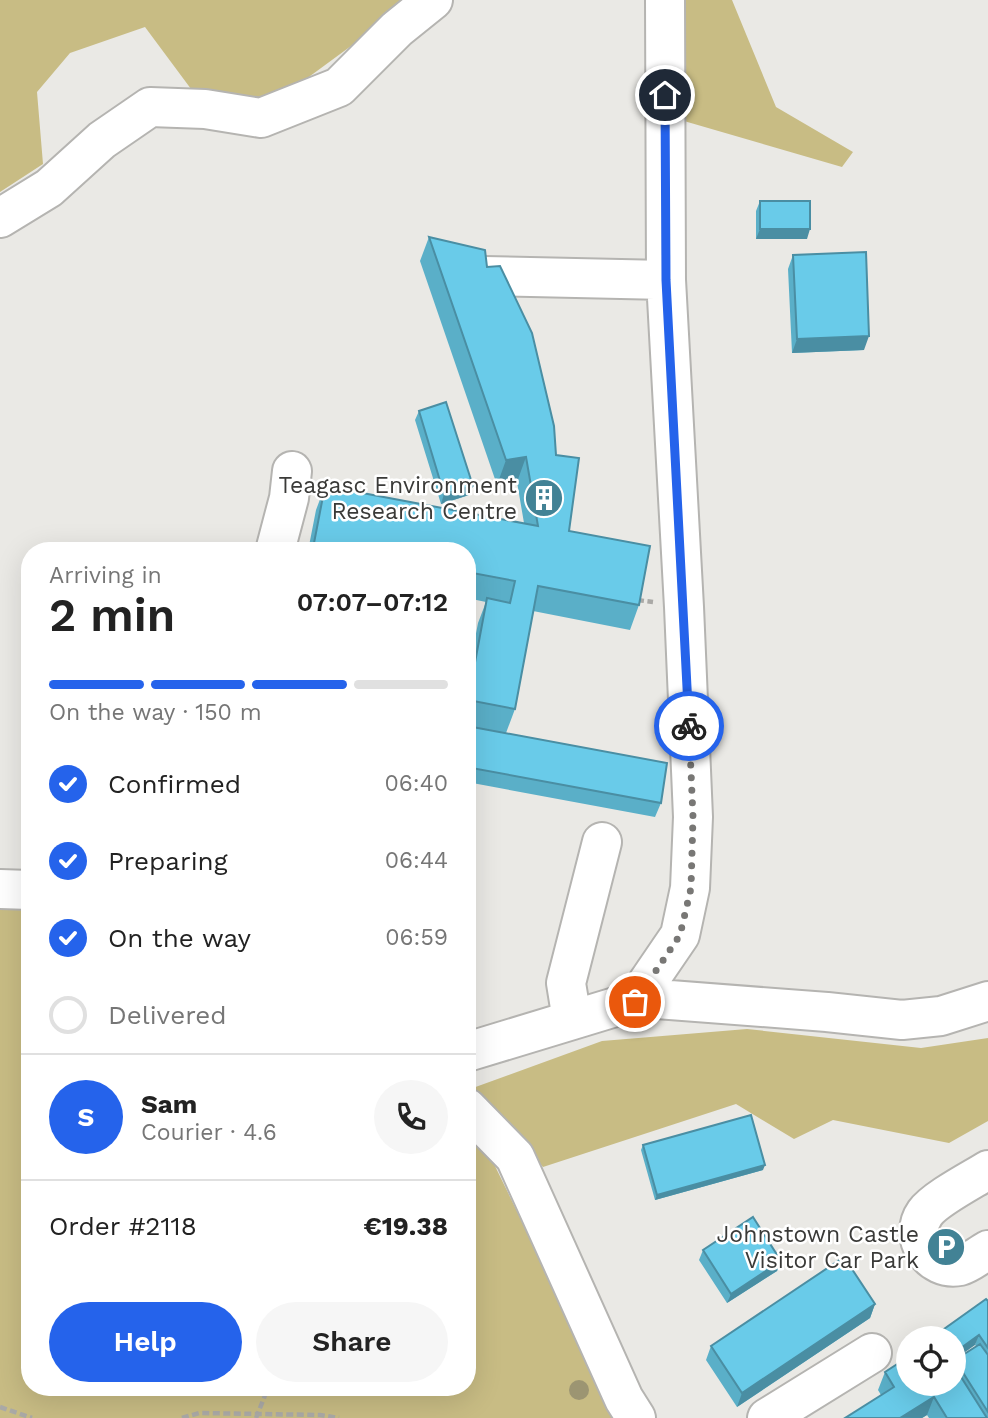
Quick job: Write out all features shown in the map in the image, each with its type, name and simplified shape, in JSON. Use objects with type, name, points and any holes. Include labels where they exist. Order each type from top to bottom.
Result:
[{"type":"lane","points":[[0,219],[48,188],[103,139],[149,107],[205,109],[261,117],[339,87],[397,29],[433,0]]},
{"type":"lane","points":[[635,1002],[680,935],[691,888],[693,817],[690,725],[666,280],[665,0]]},
{"type":"lane","points":[[484,276],[666,280]]},
{"type":"lane","points":[[277,542],[289,498],[292,471]]},
{"type":"lane","points":[[572,1020],[566,982],[602,842]]},
{"type":"lane","points":[[0,889],[21,890]]},
{"type":"lane","points":[[476,1049],[635,1002],[657,999],[902,1020],[941,1016],[988,1000]]},
{"type":"lane","points":[[476,1117],[515,1157],[624,1399],[636,1418]]},
{"type":"lane","points":[[988,1170],[933,1205],[920,1223],[919,1235],[928,1256],[937,1263],[948,1266],[960,1266],[988,1250]]},
{"type":"lane","points":[[767,1418],[872,1353]]},
{"type":"path","points":[[256,1416],[265,1396]]},
{"type":"path","points":[[0,1407],[32,1418]]},
{"type":"path","points":[[182,1418],[199,1413],[320,1415],[339,1418]]},
{"type":"shaded area","points":[[0,0],[409,0],[381,24],[287,93],[257,108],[194,93],[145,27],[70,53],[37,92],[43,164],[0,192]]},
{"type":"shaded area","points":[[677,0],[732,0],[776,107],[853,152],[842,167],[684,121]]},
{"type":"shaded area","points":[[21,901],[21,1396],[476,1396],[476,1145],[494,1164],[618,1418],[0,1418],[0,902]]},
{"type":"shaded area","points":[[747,1029],[921,1048],[988,1038],[988,1121],[949,1143],[833,1120],[794,1139],[736,1104],[543,1167],[476,1095],[476,1087],[602,1041]]},
{"type":"building","points":[[760,201],[810,201],[810,229],[760,229]]},
{"type":"building","name":"Teagasc Environment Research Centre","points":[[429,237],[485,250],[487,267],[500,266],[532,333],[554,426],[556,455],[579,458],[569,531],[650,546],[639,605],[538,586],[515,709],[476,702],[476,657],[487,598],[510,603],[515,581],[476,574],[476,542],[314,542],[325,486],[538,526],[526,457],[506,460]]},
{"type":"building","points":[[866,252],[869,336],[797,339],[793,255]]},
{"type":"building","points":[[446,402],[473,486],[444,494],[419,411]]},
{"type":"building","points":[[476,728],[667,763],[661,803],[476,769]]},
{"type":"building","points":[[751,1115],[765,1165],[657,1195],[643,1145]]},
{"type":"building","points":[[753,1217],[781,1261],[731,1294],[703,1250]]},
{"type":"building","points":[[844,1257],[875,1304],[742,1393],[711,1346]]},
{"type":"building","points":[[986,1299],[988,1301],[988,1348],[979,1335],[966,1344],[966,1326],[948,1326]]},
{"type":"building","points":[[980,1344],[988,1355],[988,1412],[966,1377],[966,1353]]},
{"type":"building","points":[[896,1365],[896,1396],[966,1396],[966,1385],[987,1418],[947,1418],[934,1397],[900,1418],[845,1418],[894,1387],[885,1372]]},
{"type":"way so far","points":[[635,1002],[680,935],[691,888],[693,817],[689,726]]},
{"type":"place","name":"Teagasc Environment Research Centre","points":[[544,498]]},
{"type":"place","name":"Johnstown Castle Visitor Car Park","points":[[946,1247]]},
{"type":"route","points":[[665,95],[666,280],[689,726]]}]
